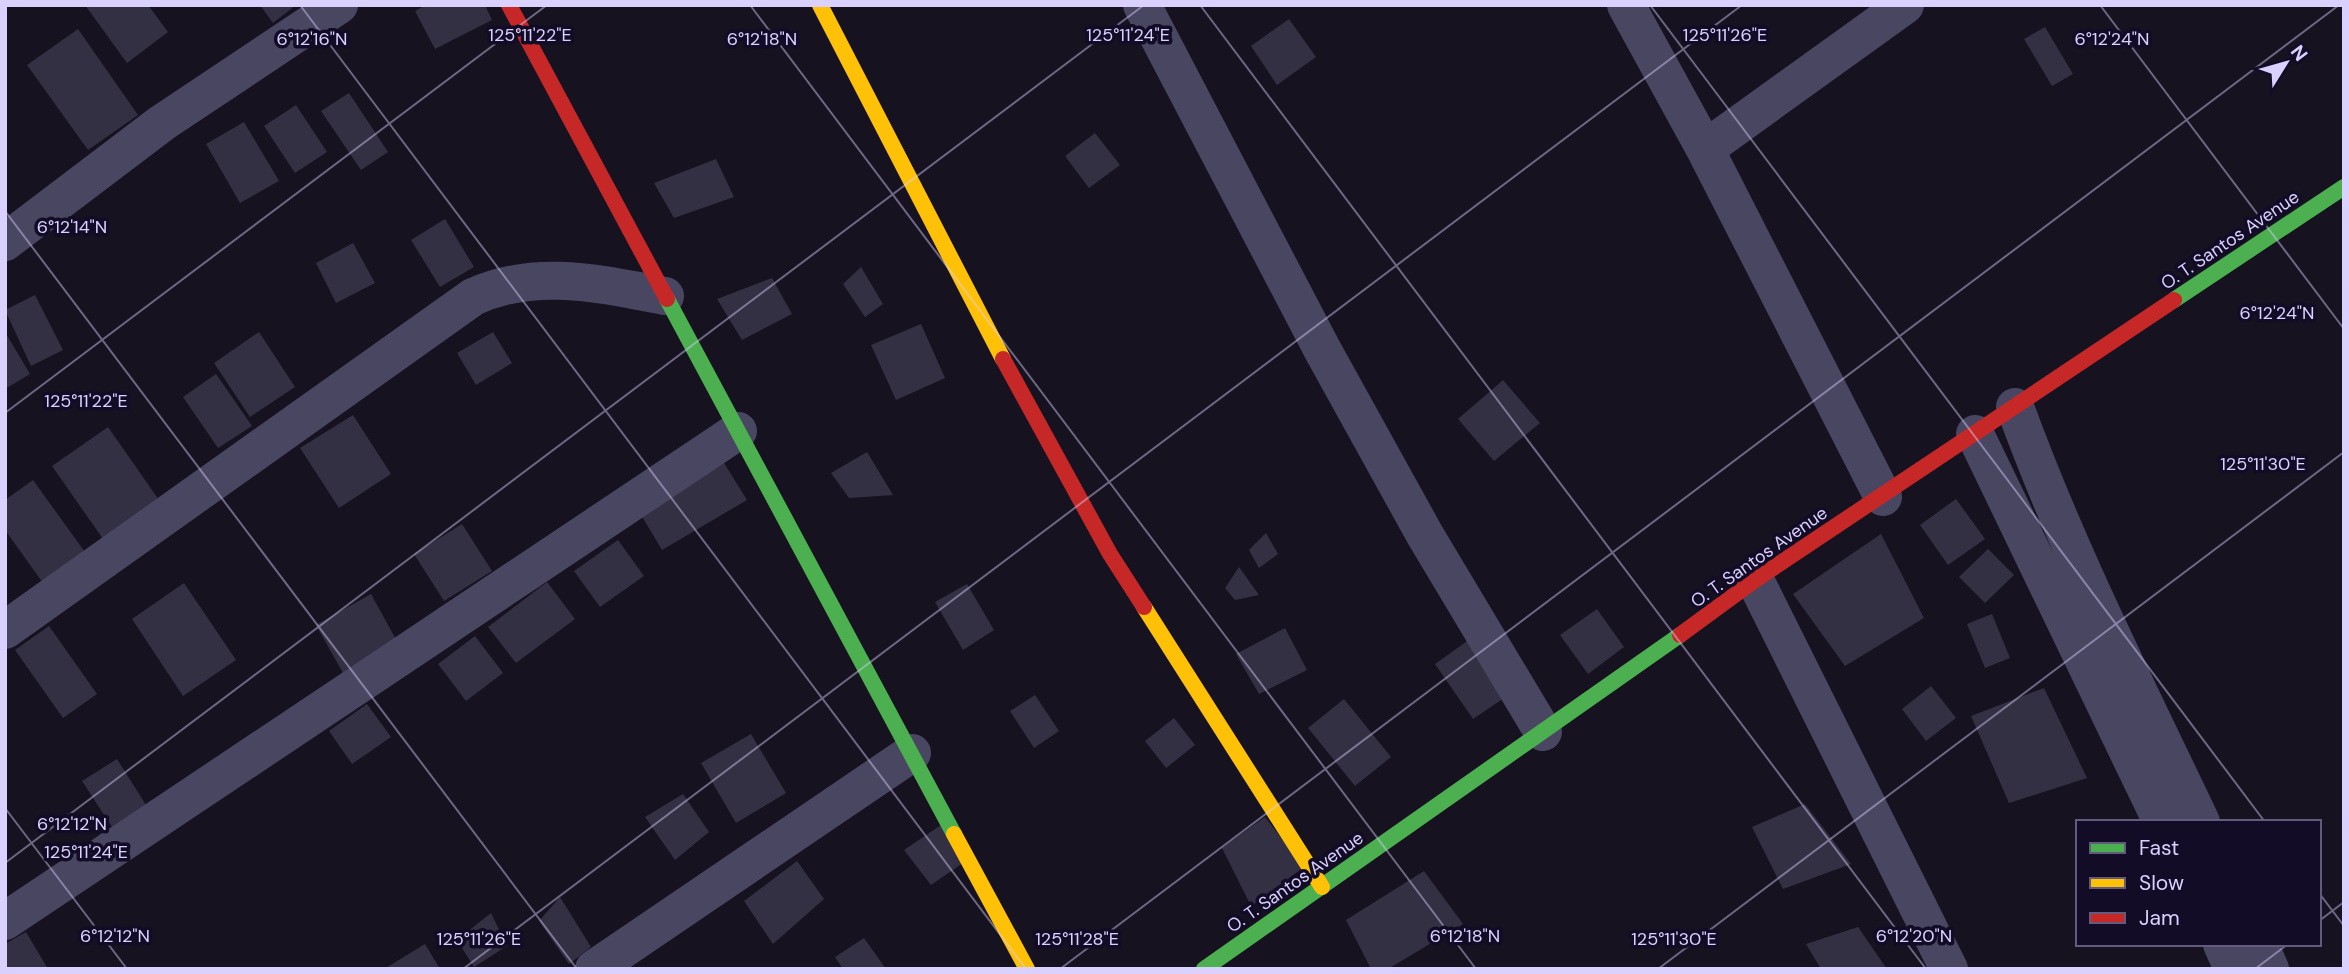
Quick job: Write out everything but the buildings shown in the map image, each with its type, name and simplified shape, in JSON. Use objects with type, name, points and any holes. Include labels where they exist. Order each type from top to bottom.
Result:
[{"type":"street","points":[[5,242],[162,123],[339,5]]},
{"type":"street","points":[[509,5],[1027,969]]},
{"type":"street","points":[[820,5],[1022,398],[1096,530],[1240,763],[1322,887]]},
{"type":"street","points":[[1142,5],[1322,349],[1425,535],[1543,732]]},
{"type":"street","points":[[1626,5],[1704,149],[1883,497]]},
{"type":"street","points":[[1704,149],[1905,5]]},
{"type":"street","name":"O. T. Santos Avenue","points":[[1204,969],[1755,580],[2344,187]]},
{"type":"street","points":[[5,630],[473,297],[499,285],[545,280],[592,282],[665,296]]},
{"type":"street","points":[[2015,407],[2043,482],[2080,567],[2200,820]]},
{"type":"street","points":[[5,921],[738,431]]},
{"type":"street","points":[[1975,434],[2161,820]]},
{"type":"street","points":[[1755,580],[1949,969]]},
{"type":"street","points":[[594,969],[912,753]]},
{"type":"street","points":[[2223,946],[2233,969]]},
{"type":"street","points":[[2260,946],[2270,969]]},
{"type":"traffic: fast","points":[[2174,300],[2344,187]]},
{"type":"traffic: fast","points":[[667,299],[954,834]]},
{"type":"traffic: fast","points":[[1204,969],[1680,635]]},
{"type":"traffic: slow","points":[[820,5],[1003,359]]},
{"type":"traffic: slow","points":[[1144,607],[1322,887]]},
{"type":"traffic: slow","points":[[954,834],[1027,969]]},
{"type":"traffic: jam","points":[[509,5],[667,299]]},
{"type":"traffic: jam","points":[[1680,635],[1755,580],[2174,300]]},
{"type":"traffic: jam","points":[[1003,359],[1110,554],[1144,607]]}]
